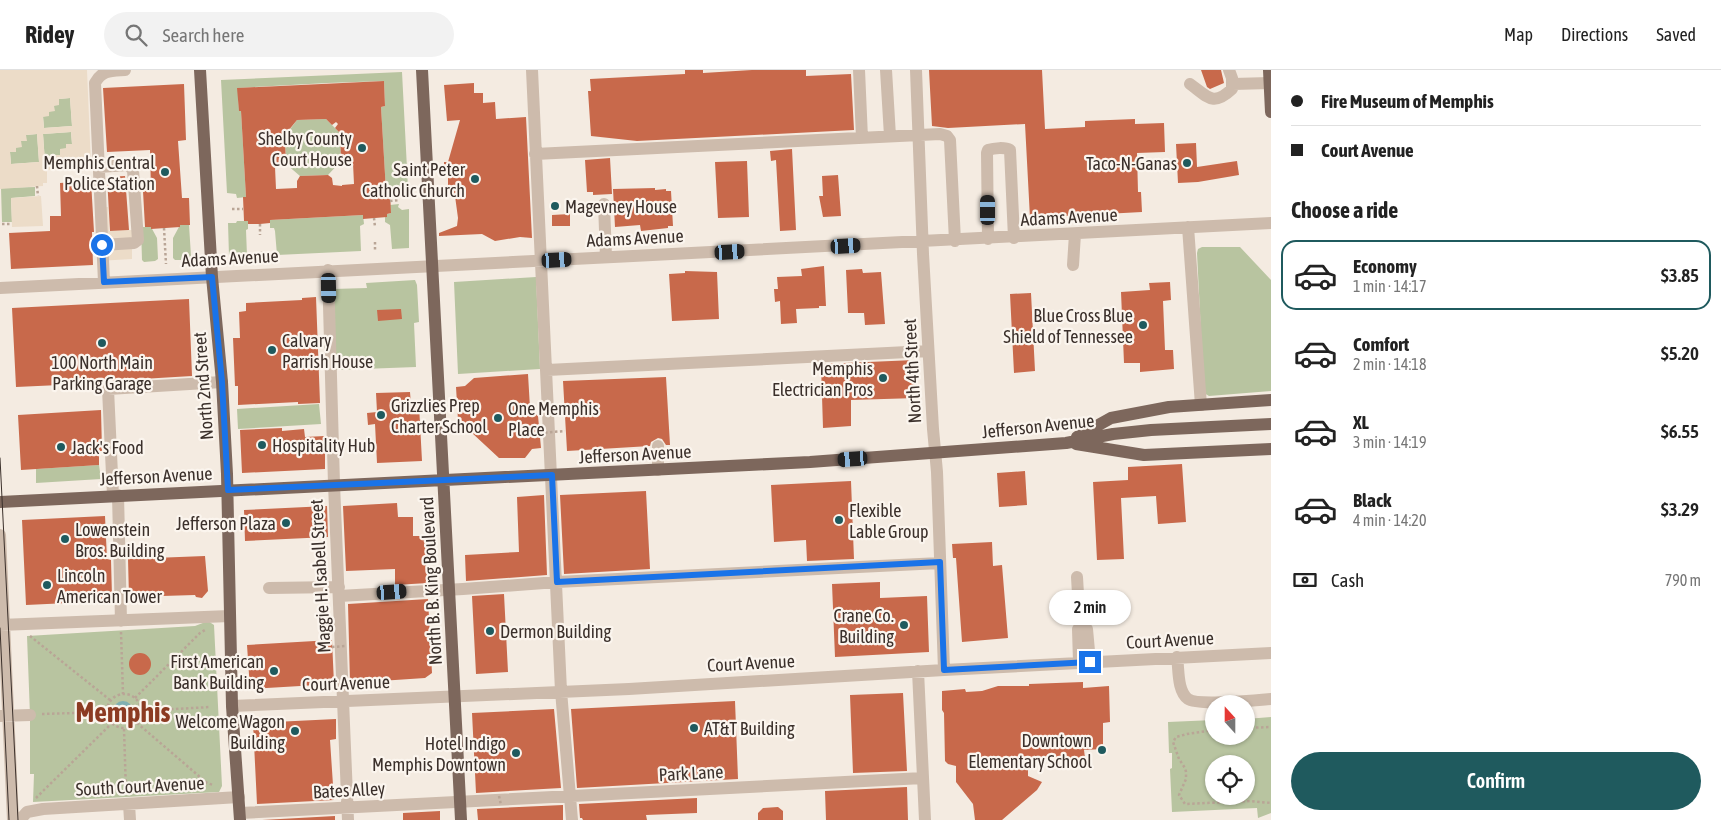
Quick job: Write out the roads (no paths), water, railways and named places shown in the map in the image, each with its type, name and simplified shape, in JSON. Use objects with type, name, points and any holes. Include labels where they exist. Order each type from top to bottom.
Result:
[{"type":"main road","name":"North 2nd Street","points":[[200,70],[212,277],[222,382],[228,490],[232,706],[240,816]]},
{"type":"main road","name":"North B. B. King Boulevard","points":[[422,70],[461,820]]},
{"type":"main road","points":[[1269,76],[1271,112]]},
{"type":"main road","points":[[1066,442],[1111,418],[1169,407],[1271,400]]},
{"type":"main road","name":"Jefferson Avenue","points":[[0,502],[334,484],[444,481],[810,462],[1066,442],[1151,430],[1271,424]]},
{"type":"main road","points":[[1066,442],[1144,455],[1271,449]]},
{"type":"street","points":[[104,282],[95,83],[98,76],[109,71],[124,70]]},
{"type":"street","points":[[532,70],[561,692],[572,820]]},
{"type":"street","points":[[859,70],[862,138]]},
{"type":"street","points":[[886,70],[890,136]]},
{"type":"street","name":"North 4th Street","points":[[916,70],[922,242],[936,453],[944,670]]},
{"type":"street","points":[[1190,84],[1210,100],[1216,100],[1224,97],[1232,89],[1233,84],[1229,70]]},
{"type":"street","points":[[1233,84],[1269,76]]},
{"type":"street","points":[[535,154],[940,134],[947,136],[950,140],[955,241]]},
{"type":"street","points":[[988,239],[987,154],[988,150],[1007,148],[1010,150],[1014,238]]},
{"type":"street","points":[[99,167],[128,165],[133,170],[138,240],[134,243],[102,245]]},
{"type":"street","points":[[604,204],[606,257]]},
{"type":"street","name":"Adams Avenue","points":[[0,288],[328,270],[1014,238],[1271,223]]},
{"type":"street","points":[[1188,227],[1200,404]]},
{"type":"street","points":[[1073,265],[1075,234]]},
{"type":"street","name":"Maggie H. Isabell Street","points":[[328,270],[334,484],[348,814]]},
{"type":"street","points":[[546,370],[928,351]]},
{"type":"street","points":[[121,625],[116,496],[108,389],[222,382]]},
{"type":"street","points":[[658,446],[658,470]]},
{"type":"street","points":[[0,534],[4,716],[13,820]]},
{"type":"street","points":[[270,588],[339,591],[449,589],[940,562]]},
{"type":"street","points":[[1077,577],[1084,662]]},
{"type":"street","points":[[2,625],[41,623],[121,625],[230,616]]},
{"type":"street","name":"Court Avenue","points":[[232,706],[561,692],[1271,653]]},
{"type":"street","points":[[1177,657],[1180,683],[1188,699],[1196,702],[1271,699]]},
{"type":"street","points":[[918,671],[925,820]]},
{"type":"street","points":[[4,716],[30,715]]},
{"type":"street","name":"Park Lane","points":[[460,802],[817,778],[923,778]]},
{"type":"street","name":"South Court Avenue","points":[[20,820],[27,812],[39,804],[238,797]]},
{"type":"street","points":[[128,800],[130,820]]},
{"type":"street","name":"Bates Alley","points":[[240,816],[348,814],[460,802]]},
{"type":"water","points":[[123,701],[130,704],[133,711],[130,718],[123,721],[116,718],[113,711],[116,704]]},
{"type":"tram line","points":[[0,458],[18,820]]},
{"type":"tram line","points":[[0,628],[9,820]]},
{"type":"place","name":"Shelby County Court House","points":[[362,148]]},
{"type":"place","name":"Taco-N-Ganas","points":[[1187,163]]},
{"type":"place","name":"Memphis Central Police Station","points":[[165,172]]},
{"type":"place","name":"Saint Peter Catholic Church","points":[[475,179]]},
{"type":"place","name":"Magevney House","points":[[555,206]]},
{"type":"place","name":"Blue Cross Blue Shield of Tennessee","points":[[1143,325]]},
{"type":"place","name":"100 North Main Parking Garage","points":[[102,343]]},
{"type":"place","name":"Calvary Parrish House","points":[[272,350]]},
{"type":"place","name":"Memphis Electrician Pros","points":[[883,378]]},
{"type":"place","name":"Grizzlies Prep Charter School","points":[[381,415]]},
{"type":"place","name":"One Memphis Place","points":[[498,418]]},
{"type":"place","name":"Hospitality Hub","points":[[262,445]]},
{"type":"place","name":"Jack's Food","points":[[61,447]]},
{"type":"place","name":"Flexible Lable Group","points":[[839,520]]},
{"type":"place","name":"Jefferson Plaza","points":[[286,523]]},
{"type":"place","name":"Lowenstein Bros. Building","points":[[65,539]]},
{"type":"place","name":"Lincoln American Tower","points":[[47,585]]},
{"type":"place","name":"Crane Co. Building","points":[[904,625]]},
{"type":"place","name":"Dermon Building","points":[[490,631]]},
{"type":"place","name":"First American Bank Building","points":[[274,671]]},
{"type":"place","name":"AT&T Building","points":[[694,728]]},
{"type":"place","name":"Welcome Wagon Building","points":[[295,731]]},
{"type":"place","name":"Downtown Elementary School","points":[[1102,750]]},
{"type":"place","name":"Hotel Indigo Memphis Downtown","points":[[516,753]]},
{"type":"district","name":"Memphis","points":[[123,712]]}]
